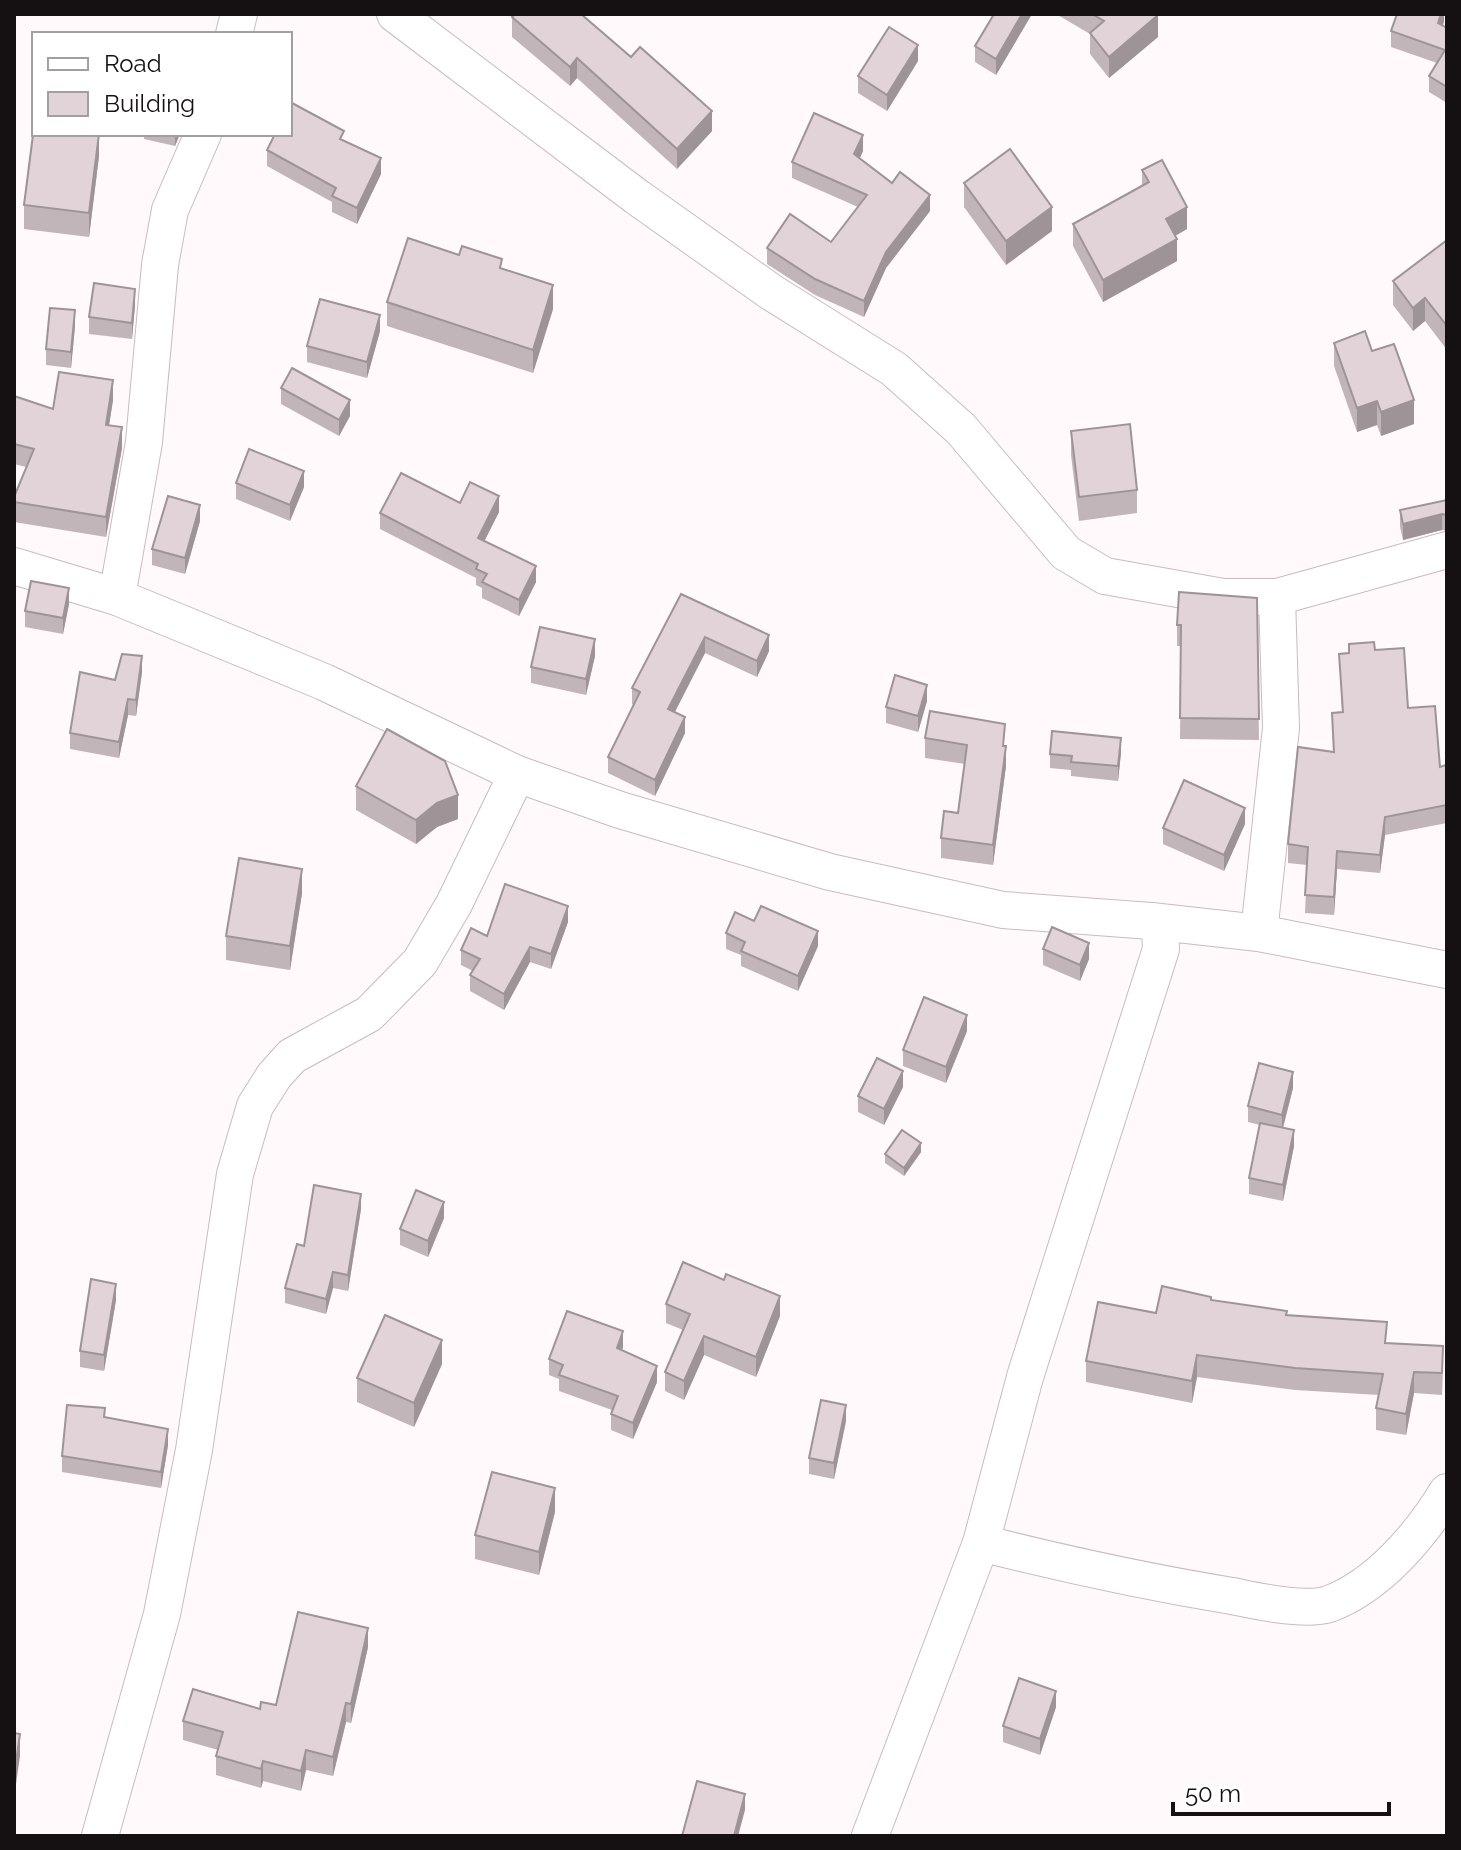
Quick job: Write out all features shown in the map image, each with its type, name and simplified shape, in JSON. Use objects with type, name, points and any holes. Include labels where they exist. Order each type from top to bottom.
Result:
[{"type":"street","points":[[395,14],[710,249],[771,292],[894,369],[961,429],[1066,553],[1105,576],[1223,597],[1277,597],[1447,550]]},
{"type":"street","points":[[117,597],[144,442],[160,265],[167,224],[202,136]]},
{"type":"street","points":[[14,566],[117,597],[324,682],[517,774],[620,810],[830,872],[1003,910],[1259,933],[1447,970]]},
{"type":"street","points":[[1259,933],[1281,728],[1277,597]]},
{"type":"street","points":[[100,1836],[162,1614],[194,1450],[235,1174],[255,1106],[274,1076],[292,1056],[369,1014],[420,962],[454,904],[517,774]]},
{"type":"street","points":[[870,1836],[981,1543],[1025,1377],[1161,949],[1160,929],[1151,921]]},
{"type":"street","points":[[981,1543],[1131,1579],[1277,1604],[1327,1605],[1364,1585],[1402,1552],[1447,1492]]},
{"type":"building","points":[[515,14],[581,14],[631,57],[640,47],[712,111],[677,149],[577,58],[570,67],[512,17]]},
{"type":"building","points":[[994,14],[1022,14],[996,59],[975,46]]},
{"type":"building","points":[[1092,14],[1158,15],[1109,57],[1090,33],[1104,21]]},
{"type":"building","points":[[1397,14],[1441,14],[1438,23],[1447,28],[1447,87],[1429,76],[1445,50],[1391,31]]},
{"type":"building","points":[[889,27],[918,45],[887,95],[858,76]]},
{"type":"building","points":[[292,103],[344,131],[340,139],[381,158],[357,208],[332,196],[336,188],[267,150],[274,136],[292,136]]},
{"type":"building","points":[[814,113],[863,135],[854,154],[892,183],[900,172],[930,195],[886,252],[864,301],[815,279],[767,248],[790,214],[831,242],[867,195],[792,162]]},
{"type":"building","points":[[33,136],[99,136],[89,213],[24,205]]},
{"type":"building","points":[[1010,149],[1052,207],[1006,241],[964,183]]},
{"type":"building","points":[[1162,160],[1187,207],[1166,219],[1177,239],[1103,280],[1073,224],[1149,182],[1142,170]]},
{"type":"building","points":[[408,238],[459,255],[462,246],[502,259],[500,268],[553,285],[533,350],[387,302]]},
{"type":"building","points":[[1447,240],[1447,326],[1425,298],[1413,308],[1393,281]]},
{"type":"building","points":[[94,283],[135,289],[132,323],[89,317]]},
{"type":"building","points":[[320,299],[380,315],[367,362],[307,346]]},
{"type":"building","points":[[50,308],[75,310],[71,352],[46,349]]},
{"type":"building","points":[[1365,331],[1372,351],[1394,344],[1414,400],[1381,412],[1377,401],[1357,408],[1334,343]]},
{"type":"building","points":[[292,368],[350,400],[339,420],[281,388]]},
{"type":"building","points":[[59,372],[113,380],[106,425],[122,427],[106,517],[14,502],[34,449],[14,444],[14,396],[53,409]]},
{"type":"building","points":[[1130,424],[1137,490],[1079,497],[1071,431]]},
{"type":"building","points":[[249,449],[304,471],[290,505],[236,483]]},
{"type":"building","points":[[401,473],[460,503],[470,482],[499,496],[478,538],[536,566],[519,600],[482,582],[487,574],[476,569],[478,564],[380,513]]},
{"type":"building","points":[[168,496],[200,505],[185,558],[152,549]]},
{"type":"building","points":[[1447,500],[1447,515],[1403,524],[1400,510]]},
{"type":"building","points":[[31,581],[69,588],[63,618],[25,611]]},
{"type":"building","points":[[1179,592],[1257,598],[1259,719],[1180,718]]},
{"type":"building","points":[[681,594],[769,635],[757,661],[705,637],[668,709],[685,717],[655,780],[608,757],[640,692],[632,688]]},
{"type":"building","points":[[540,627],[595,639],[586,679],[531,667]]},
{"type":"building","points":[[1374,642],[1375,650],[1404,648],[1408,708],[1435,706],[1440,767],[1446,765],[1447,769],[1447,805],[1385,817],[1380,855],[1337,851],[1334,897],[1305,895],[1308,847],[1288,844],[1298,747],[1334,752],[1332,713],[1343,712],[1339,654],[1349,653],[1349,644]]},
{"type":"building","points":[[122,654],[142,656],[136,700],[128,699],[119,742],[70,733],[80,672],[115,680]]},
{"type":"building","points":[[895,675],[927,685],[918,716],[886,707]]},
{"type":"building","points":[[930,711],[1005,724],[1003,746],[1006,746],[993,845],[941,838],[944,811],[958,813],[967,745],[925,738]]},
{"type":"building","points":[[387,729],[445,761],[458,795],[437,803],[416,820],[356,786]]},
{"type":"building","points":[[1052,731],[1121,738],[1118,766],[1071,762],[1072,756],[1050,754]]},
{"type":"building","points":[[1184,780],[1245,808],[1224,855],[1163,828]]},
{"type":"building","points":[[239,858],[302,869],[290,946],[226,936]]},
{"type":"building","points":[[505,884],[568,906],[551,954],[530,947],[504,994],[470,975],[480,959],[461,950],[471,928],[487,936]]},
{"type":"building","points":[[761,906],[818,931],[798,976],[741,951],[745,942],[726,933],[735,912],[754,921]]},
{"type":"building","points":[[1052,927],[1089,943],[1080,965],[1043,949]]},
{"type":"building","points":[[924,997],[967,1015],[946,1067],[903,1050]]},
{"type":"building","points":[[877,1058],[903,1071],[884,1109],[858,1096]]},
{"type":"building","points":[[1259,1063],[1293,1072],[1282,1115],[1248,1106]]},
{"type":"building","points":[[1260,1123],[1294,1130],[1283,1185],[1249,1178]]},
{"type":"building","points":[[902,1130],[921,1143],[904,1168],[885,1154]]},
{"type":"building","points":[[314,1185],[361,1194],[348,1275],[333,1272],[326,1299],[285,1288],[297,1244],[304,1246]]},
{"type":"building","points":[[416,1190],[444,1202],[428,1241],[400,1229]]},
{"type":"building","points":[[683,1262],[724,1280],[726,1274],[780,1296],[756,1357],[704,1336],[684,1381],[665,1372],[690,1314],[666,1304]]},
{"type":"building","points":[[91,1279],[116,1284],[104,1355],[80,1351]]},
{"type":"building","points":[[1162,1286],[1211,1297],[1211,1300],[1287,1311],[1286,1315],[1387,1322],[1385,1343],[1443,1346],[1442,1373],[1414,1372],[1406,1414],[1376,1408],[1383,1374],[1295,1368],[1197,1355],[1192,1381],[1086,1361],[1098,1302],[1156,1313]]},
{"type":"building","points":[[567,1311],[623,1331],[617,1348],[657,1366],[633,1423],[611,1414],[618,1396],[559,1375],[563,1365],[549,1359]]},
{"type":"building","points":[[385,1315],[442,1340],[414,1403],[357,1378]]},
{"type":"building","points":[[821,1400],[846,1405],[834,1463],[809,1458]]},
{"type":"building","points":[[67,1405],[105,1408],[104,1417],[168,1429],[161,1472],[62,1456]]},
{"type":"building","points":[[492,1472],[555,1488],[539,1552],[475,1535]]},
{"type":"building","points":[[298,1612],[368,1628],[351,1704],[346,1703],[333,1757],[306,1750],[301,1771],[263,1761],[261,1769],[216,1756],[223,1732],[183,1721],[193,1689],[260,1709],[261,1702],[276,1705]]},
{"type":"building","points":[[1019,1678],[1056,1691],[1040,1739],[1003,1726]]},
{"type":"building","points":[[14,1733],[20,1734],[14,1776]]},
{"type":"building","points":[[697,1781],[745,1794],[734,1836],[682,1836]]}]
